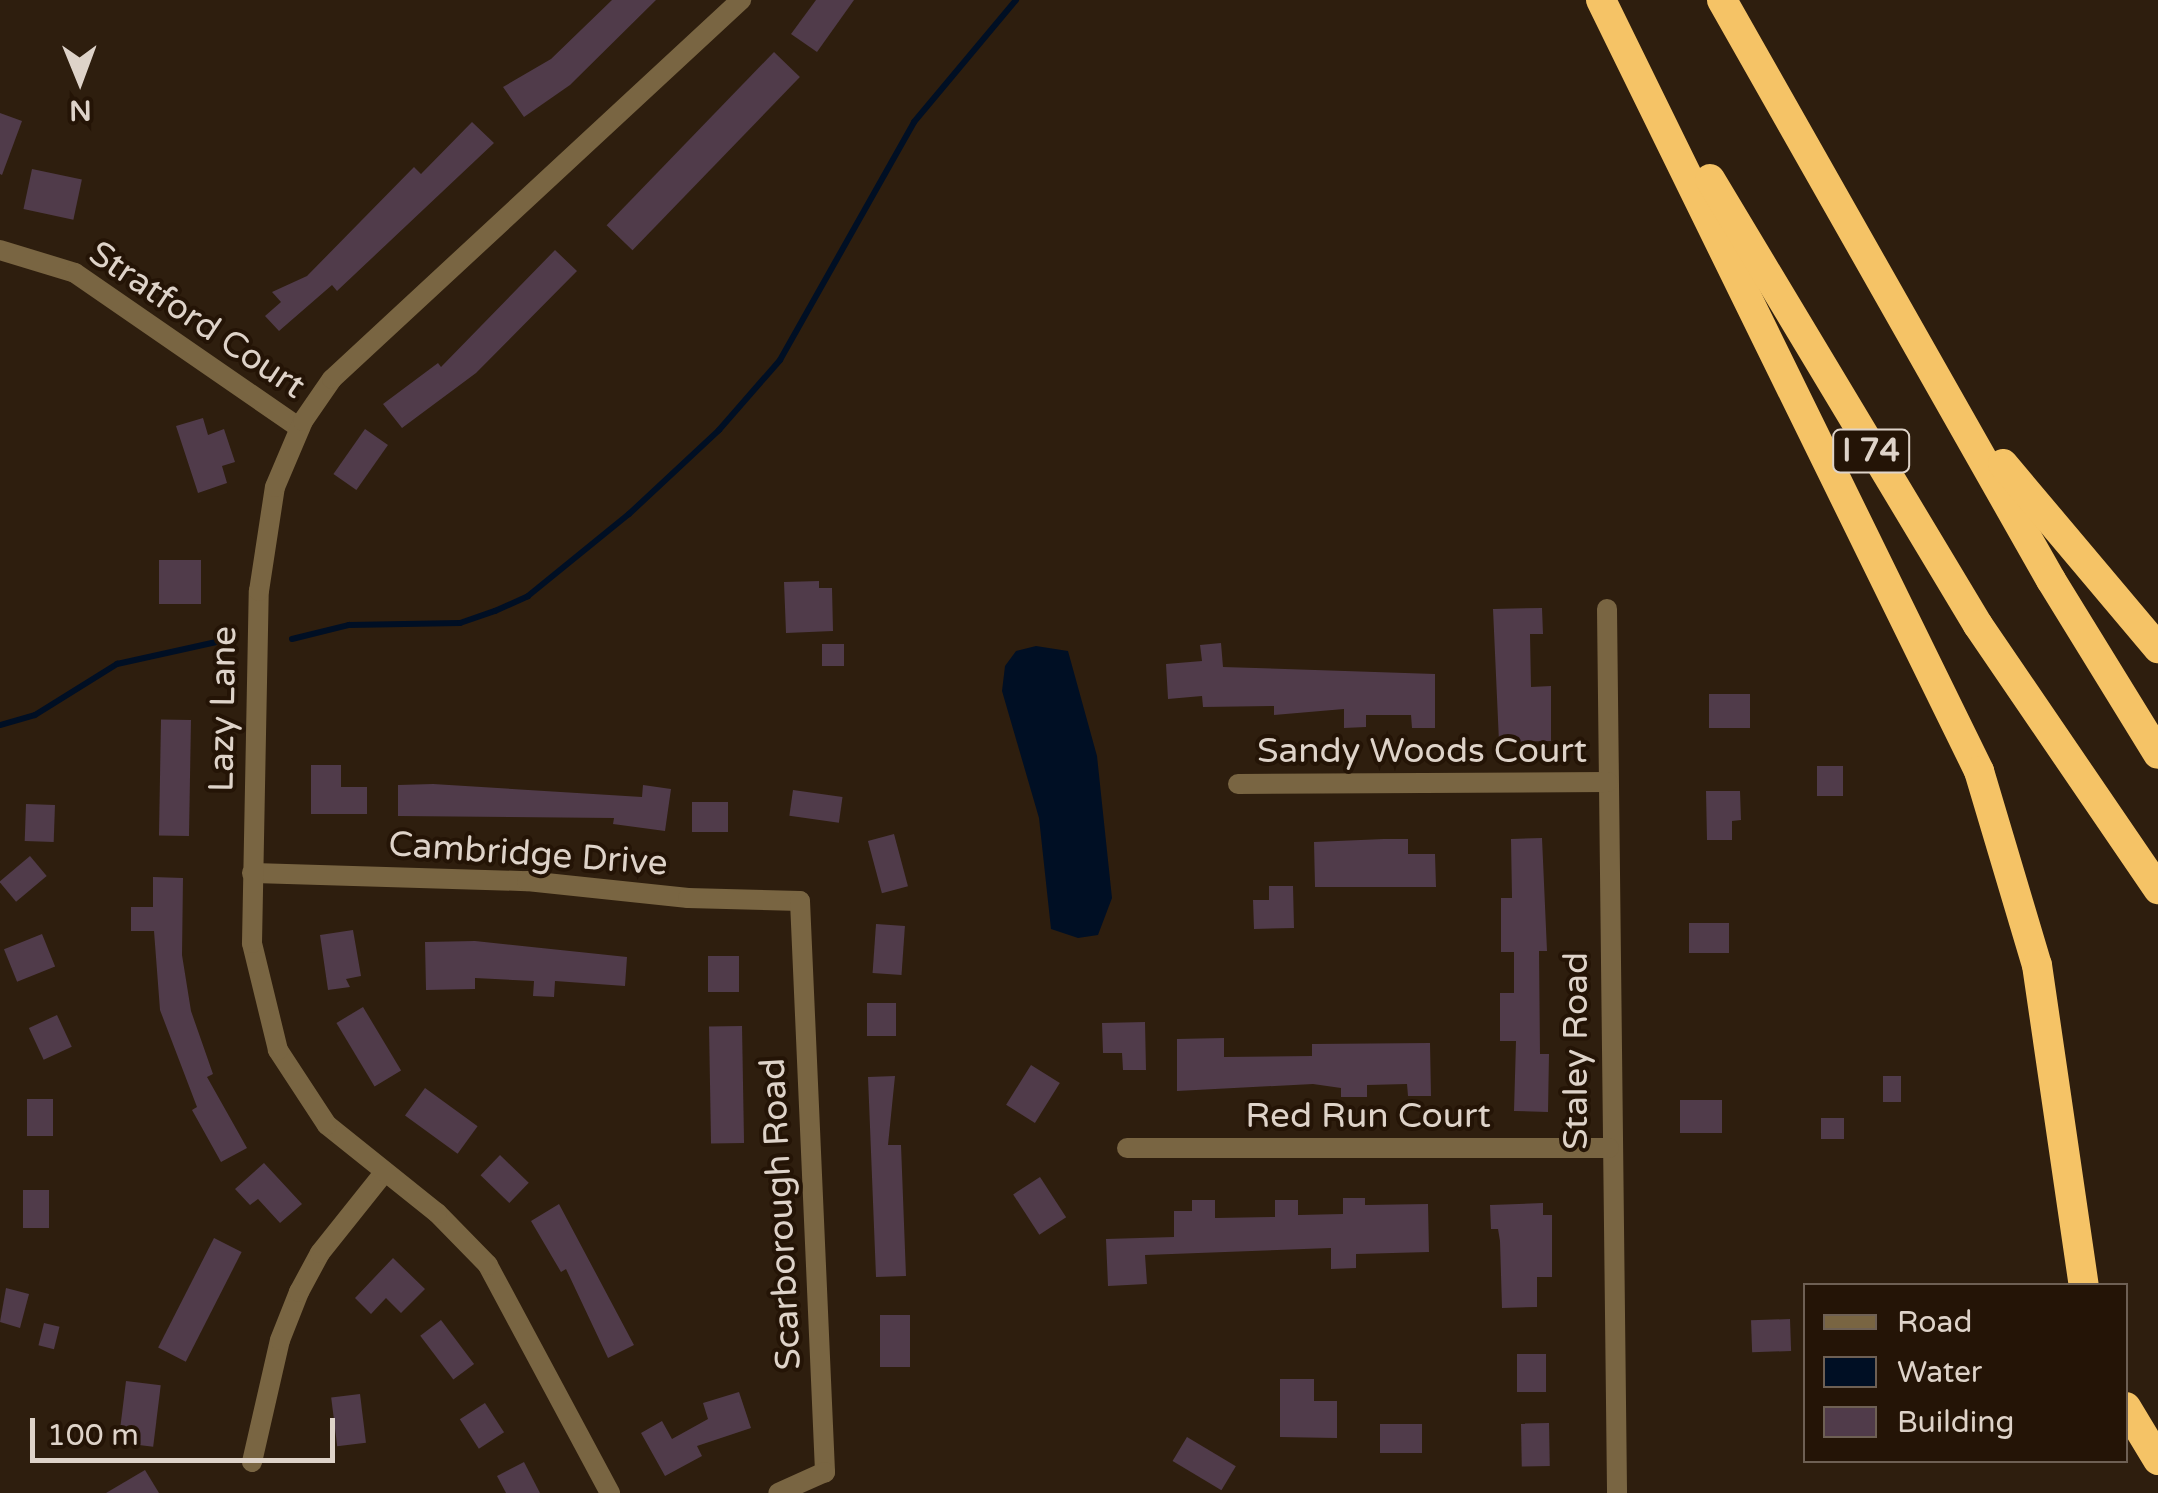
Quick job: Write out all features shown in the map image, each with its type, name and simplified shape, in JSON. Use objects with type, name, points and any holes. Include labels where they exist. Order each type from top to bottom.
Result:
[{"type":"highway","name":"I 74","points":[[1602,0],[1958,592],[2158,889]]},
{"type":"highway","points":[[1602,0],[1984,786],[2037,965],[2084,1283]]},
{"type":"highway","name":"I 74","points":[[1722,0],[1957,407],[2051,580],[2158,754]]},
{"type":"highway","points":[[1957,407],[2158,648]]},
{"type":"highway","points":[[2128,1411],[2158,1460]]},
{"type":"street","name":"Lazy Lane","points":[[610,1493],[488,1266],[437,1212],[383,1174],[327,1125],[278,1050],[254,969],[252,872],[265,529],[300,428],[332,380],[741,0]]},
{"type":"street","name":"Stratford Court","points":[[0,250],[75,274],[300,428]]},
{"type":"street","name":"Staley Road","points":[[1607,609],[1609,1148],[1617,1493]]},
{"type":"street","name":"Sandy Woods Court","points":[[1238,784],[1608,782]]},
{"type":"street","name":"Cambridge Drive","points":[[252,872],[527,881],[688,898],[800,901]]},
{"type":"street","name":"Scarborough Road","points":[[778,1493],[825,1472],[800,901]]},
{"type":"street","name":"Red Run Court","points":[[1128,1148],[1609,1148]]},
{"type":"street","points":[[252,1462],[280,1340],[299,1292],[320,1253],[383,1174]]},
{"type":"water","points":[[1036,646],[1068,651],[1097,756],[1112,898],[1098,935],[1078,938],[1051,929],[1039,818],[1002,691],[1005,666],[1016,651]]},
{"type":"building","points":[[612,0],[656,0],[570,85],[524,117],[503,87],[551,59]]},
{"type":"building","points":[[816,0],[854,0],[817,52],[791,34]]},
{"type":"building","points":[[774,52],[800,77],[632,250],[607,225]]},
{"type":"building","points":[[0,113],[22,121],[2,175],[0,174]]},
{"type":"building","points":[[472,122],[494,143],[337,291],[332,285],[279,331],[265,316],[281,302],[272,292],[307,276],[414,167],[421,174]]},
{"type":"building","points":[[32,169],[82,180],[73,220],[23,209]]},
{"type":"building","points":[[555,250],[577,271],[476,373],[402,428],[383,404],[438,363],[441,367]]},
{"type":"building","points":[[203,418],[208,435],[224,429],[235,462],[222,466],[227,483],[198,493],[176,426]]},
{"type":"building","points":[[365,429],[388,445],[356,490],[333,474]]},
{"type":"building","points":[[159,560],[201,560],[201,604],[159,604]]},
{"type":"building","points":[[819,581],[819,588],[832,588],[833,631],[786,633],[784,582]]},
{"type":"building","points":[[1542,608],[1543,634],[1530,634],[1531,687],[1551,686],[1551,741],[1499,742],[1493,609]]},
{"type":"building","points":[[1221,643],[1223,667],[1435,674],[1435,728],[1412,728],[1411,715],[1366,715],[1366,727],[1344,728],[1344,709],[1274,715],[1274,706],[1203,707],[1202,696],[1168,699],[1166,664],[1202,661],[1200,645]]},
{"type":"building","points":[[822,644],[844,644],[844,666],[822,666]]},
{"type":"building","points":[[1709,694],[1750,694],[1750,728],[1709,728]]},
{"type":"building","points":[[161,719],[191,720],[189,836],[159,835]]},
{"type":"building","points":[[311,765],[341,765],[341,787],[367,787],[367,814],[311,814]]},
{"type":"building","points":[[1817,766],[1843,766],[1843,796],[1817,796]]},
{"type":"building","points":[[398,785],[642,797],[643,785],[671,789],[665,831],[613,824],[614,818],[398,816]]},
{"type":"building","points":[[793,790],[843,797],[839,823],[789,816]]},
{"type":"building","points":[[1706,791],[1740,791],[1741,820],[1732,821],[1732,840],[1707,840]]},
{"type":"building","points":[[692,802],[728,802],[728,832],[692,832]]},
{"type":"building","points":[[26,804],[55,805],[54,842],[25,841]]},
{"type":"building","points":[[894,834],[908,886],[882,893],[868,841]]},
{"type":"building","points":[[1542,838],[1547,951],[1539,951],[1540,1054],[1549,1054],[1548,1112],[1514,1111],[1516,1041],[1500,1041],[1500,993],[1514,993],[1514,952],[1501,952],[1501,898],[1512,898],[1511,839]]},
{"type":"building","points":[[1408,839],[1408,854],[1435,854],[1436,887],[1315,887],[1314,842]]},
{"type":"building","points":[[30,856],[47,876],[16,902],[0,881]]},
{"type":"building","points":[[153,877],[183,878],[182,955],[191,1011],[213,1074],[207,1077],[247,1148],[221,1162],[192,1110],[197,1107],[160,1010],[154,931],[131,931],[131,907],[153,907]]},
{"type":"building","points":[[1269,886],[1293,886],[1294,928],[1254,929],[1253,900],[1269,900]]},
{"type":"building","points":[[1689,923],[1729,923],[1729,953],[1689,953]]},
{"type":"building","points":[[876,924],[905,926],[902,975],[873,973]]},
{"type":"building","points":[[353,930],[361,976],[346,979],[350,987],[328,990],[320,935]]},
{"type":"building","points":[[42,934],[55,966],[17,982],[4,949]]},
{"type":"building","points":[[475,941],[627,957],[625,986],[555,981],[554,997],[533,996],[534,981],[475,978],[475,989],[426,990],[425,942]]},
{"type":"building","points":[[708,956],[739,956],[739,992],[708,992]]},
{"type":"building","points":[[867,1003],[896,1003],[896,1036],[867,1036]]},
{"type":"building","points":[[363,1007],[401,1070],[375,1086],[336,1023]]},
{"type":"building","points":[[57,1015],[72,1047],[44,1060],[29,1028]]},
{"type":"building","points":[[1145,1022],[1146,1070],[1123,1070],[1122,1053],[1103,1053],[1102,1023]]},
{"type":"building","points":[[742,1026],[744,1143],[711,1144],[709,1027]]},
{"type":"building","points":[[1224,1038],[1224,1057],[1312,1056],[1312,1044],[1430,1043],[1431,1096],[1408,1096],[1407,1084],[1367,1085],[1367,1097],[1341,1097],[1341,1088],[1313,1084],[1177,1091],[1177,1039]]},
{"type":"building","points":[[1031,1065],[1060,1083],[1035,1123],[1006,1105]]},
{"type":"building","points":[[895,1076],[888,1145],[901,1145],[906,1276],[876,1277],[868,1077]]},
{"type":"building","points":[[1883,1076],[1901,1076],[1901,1102],[1883,1102]]},
{"type":"building","points":[[425,1088],[478,1126],[458,1154],[405,1116]]},
{"type":"building","points":[[27,1099],[53,1099],[53,1136],[27,1136]]},
{"type":"building","points":[[1680,1100],[1722,1100],[1722,1133],[1680,1133]]},
{"type":"building","points":[[1821,1118],[1844,1118],[1844,1139],[1821,1139]]},
{"type":"building","points":[[500,1155],[529,1183],[509,1203],[481,1175]]},
{"type":"building","points":[[264,1163],[302,1204],[280,1223],[258,1199],[250,1205],[235,1189]]},
{"type":"building","points":[[1040,1177],[1066,1217],[1039,1235],[1013,1194]]},
{"type":"building","points":[[23,1190],[49,1190],[49,1228],[23,1228]]},
{"type":"building","points":[[1343,1198],[1365,1198],[1365,1205],[1428,1204],[1429,1252],[1356,1254],[1356,1268],[1331,1269],[1331,1248],[1145,1255],[1147,1284],[1108,1286],[1106,1239],[1174,1237],[1174,1211],[1192,1211],[1192,1200],[1215,1200],[1215,1218],[1275,1217],[1275,1200],[1298,1200],[1298,1215],[1343,1214]]},
{"type":"building","points":[[1543,1203],[1543,1215],[1552,1215],[1552,1277],[1537,1277],[1537,1307],[1502,1308],[1500,1241],[1498,1229],[1491,1229],[1490,1205]]},
{"type":"building","points":[[559,1204],[634,1345],[608,1358],[566,1269],[561,1272],[531,1221]]},
{"type":"building","points":[[214,1238],[242,1252],[186,1362],[158,1348]]},
{"type":"building","points":[[393,1258],[425,1289],[401,1313],[386,1298],[371,1314],[355,1298]]},
{"type":"building","points":[[6,1288],[29,1294],[20,1328],[0,1322]]},
{"type":"building","points":[[880,1315],[910,1315],[910,1367],[880,1367]]},
{"type":"building","points":[[1790,1319],[1791,1351],[1752,1352],[1751,1320]]},
{"type":"building","points":[[441,1320],[474,1364],[453,1380],[420,1336]]},
{"type":"building","points":[[44,1323],[60,1327],[54,1349],[38,1345]]},
{"type":"building","points":[[1517,1354],[1546,1354],[1546,1392],[1517,1392]]},
{"type":"building","points":[[1280,1379],[1314,1379],[1314,1401],[1337,1401],[1337,1438],[1280,1437]]},
{"type":"building","points":[[126,1381],[161,1385],[153,1447],[118,1443]]},
{"type":"building","points":[[739,1392],[751,1428],[697,1446],[702,1456],[665,1476],[641,1433],[662,1421],[672,1439],[708,1419],[703,1403]]},
{"type":"building","points":[[360,1394],[366,1443],[337,1446],[331,1398]]},
{"type":"building","points":[[485,1403],[504,1432],[479,1449],[460,1419]]},
{"type":"building","points":[[1521,1423],[1549,1423],[1550,1466],[1522,1466]]},
{"type":"building","points":[[1380,1424],[1422,1424],[1422,1453],[1380,1453]]},
{"type":"building","points":[[1187,1437],[1236,1466],[1221,1490],[1173,1461]]},
{"type":"building","points":[[524,1462],[540,1493],[506,1493],[497,1476]]},
{"type":"building","points":[[145,1470],[159,1493],[106,1493]]},
{"type":"waterway","points":[[292,639],[349,625],[460,623],[495,611],[528,596],[629,514],[719,430],[780,360],[914,122],[1016,0]]},
{"type":"waterway","points":[[0,725],[35,715],[117,664],[225,640]]}]
